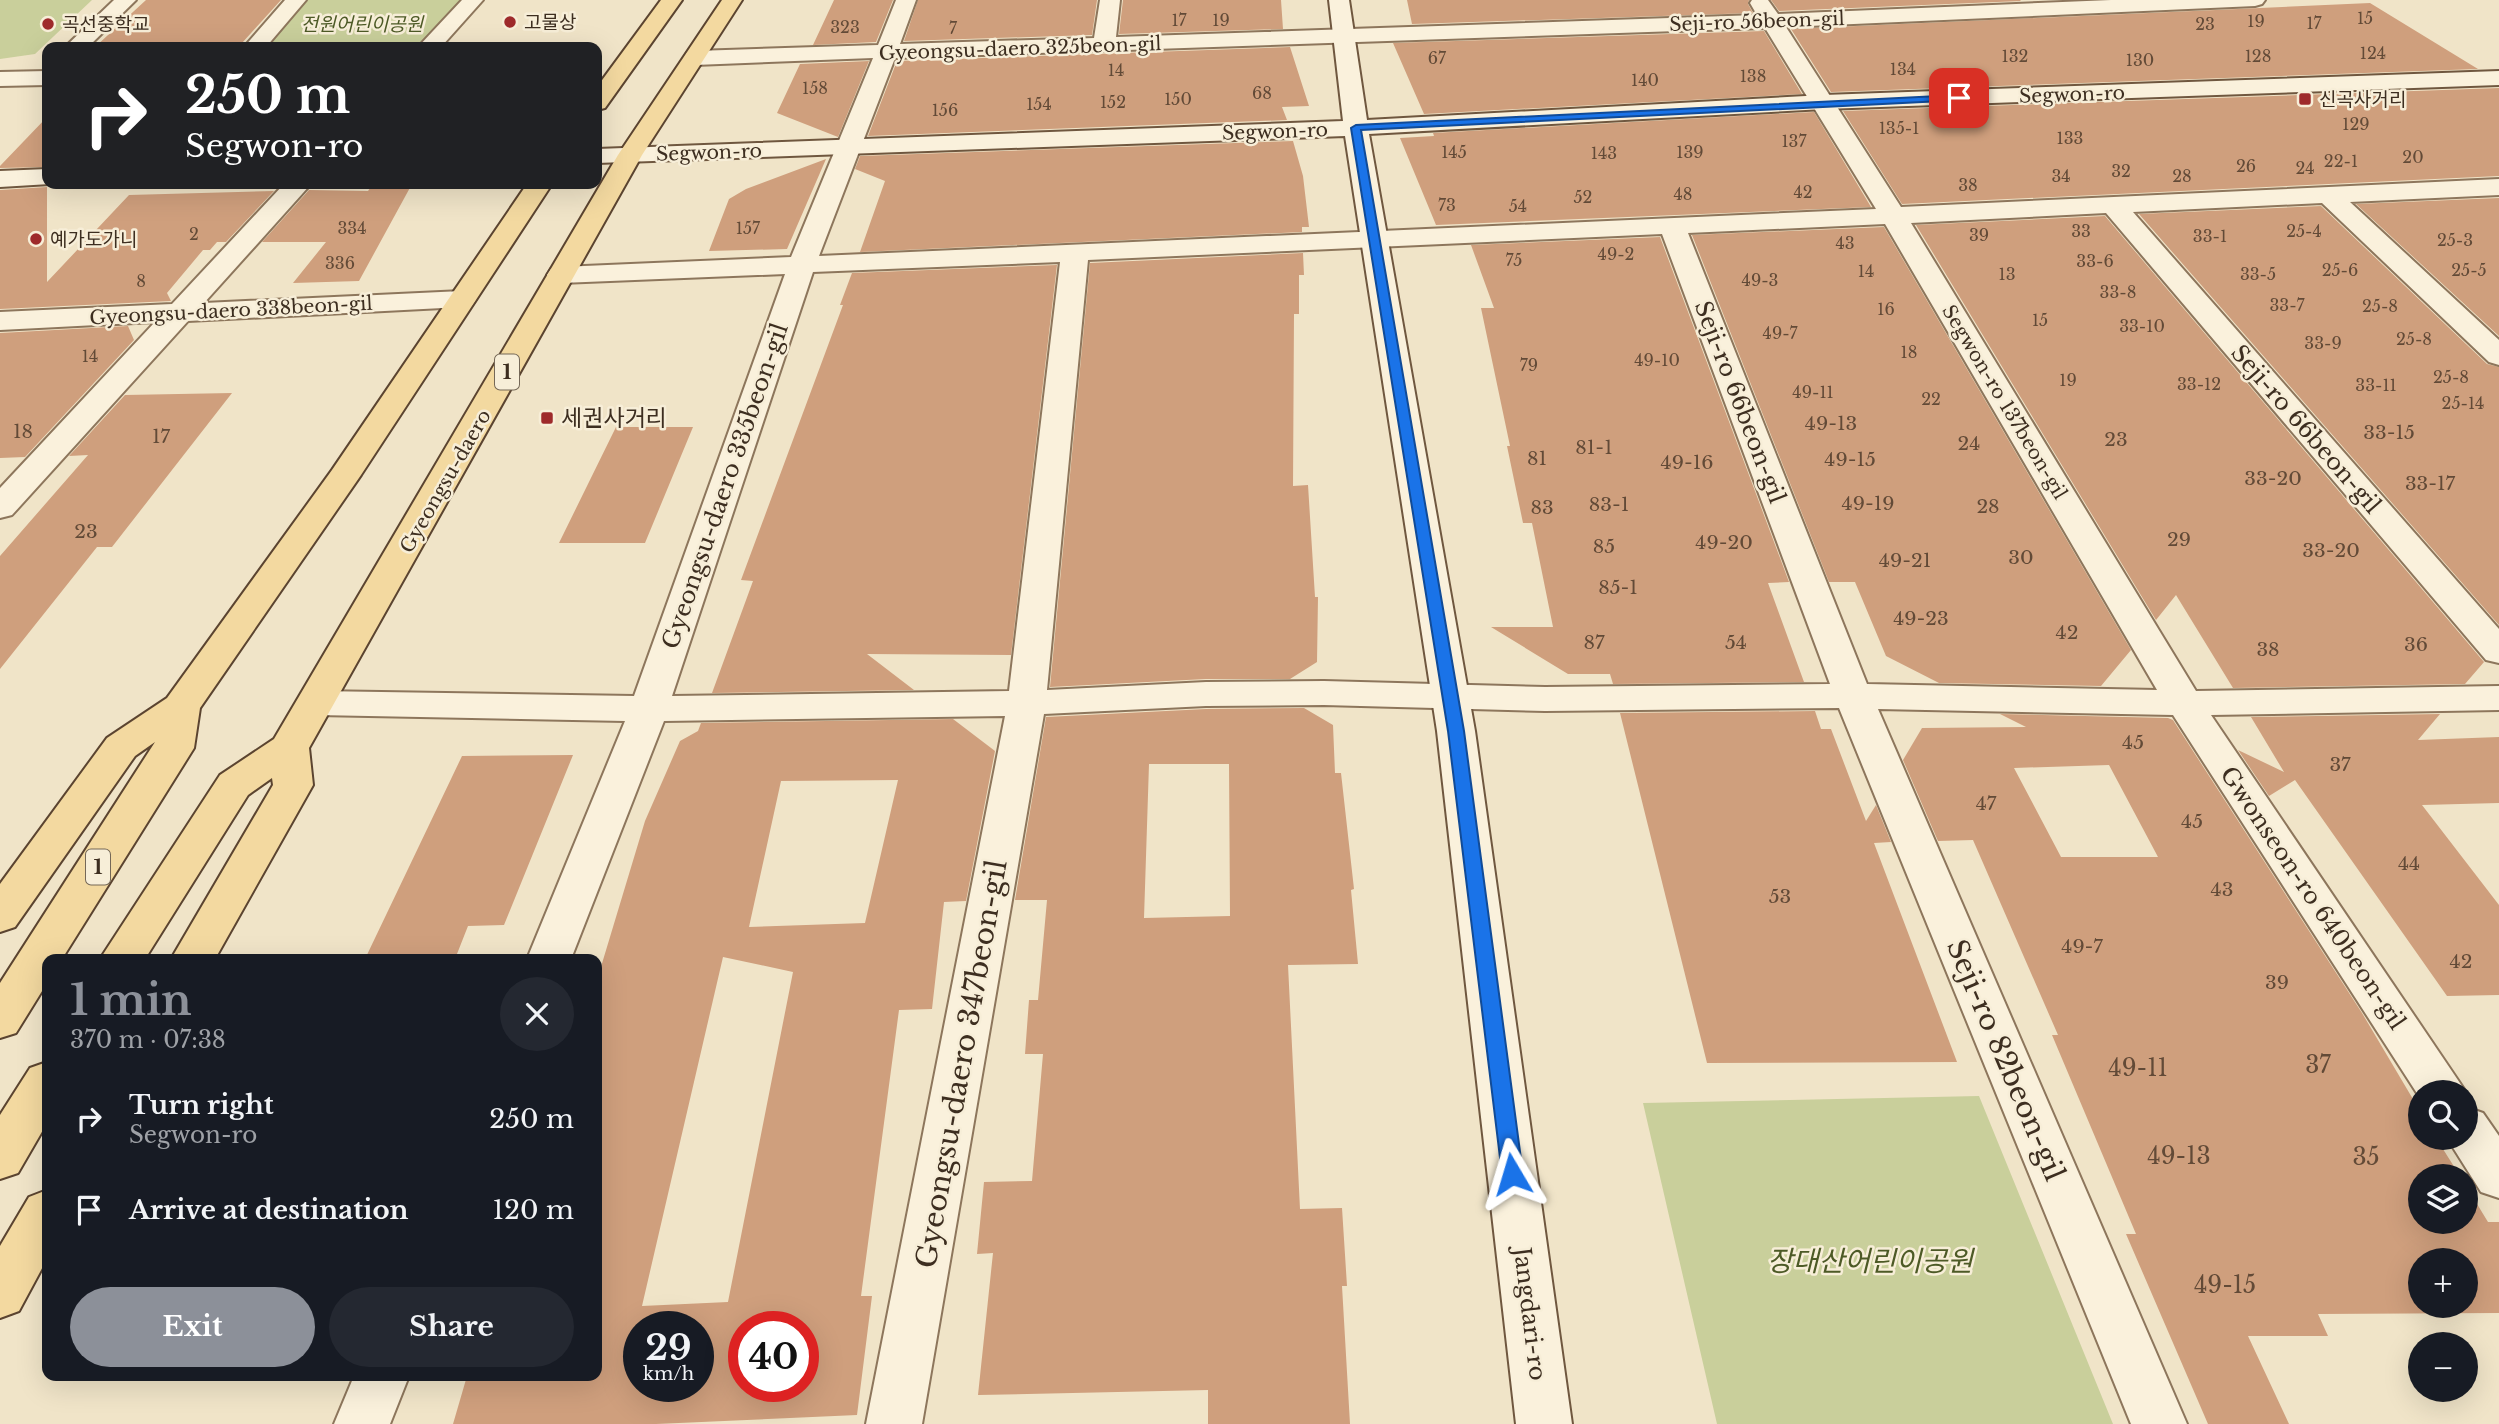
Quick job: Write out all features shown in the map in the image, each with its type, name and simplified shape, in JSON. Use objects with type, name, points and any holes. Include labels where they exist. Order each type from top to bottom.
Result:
[{"type":"main road","points":[[602,96],[672,0]]},
{"type":"main road","name":"Gyeongsu-daero","points":[[125,954],[234,785],[289,748],[630,155],[732,0]]},
{"type":"main road","name":"1","points":[[42,954],[174,748],[181,707],[345,475],[536,189]]},
{"type":"main road","points":[[0,916],[121,747],[181,707]]},
{"type":"main road","points":[[196,954],[293,785],[289,748]]},
{"type":"main road","name":"1","points":[[0,1020],[42,954]]},
{"type":"main road","points":[[0,1158],[42,1089]]},
{"type":"main road","points":[[0,1294],[42,1221]]},
{"type":"street","points":[[80,42],[126,0]]},
{"type":"street","points":[[259,42],[296,0]]},
{"type":"street","points":[[434,42],[473,0]]},
{"type":"street","name":"Gyeongsu-daero 335beon-gil","points":[[649,709],[802,264],[851,147],[906,0]]},
{"type":"street","points":[[1104,45],[1110,0]]},
{"type":"street","name":"Segwon-ro 137beon-gil","points":[[1758,0],[1894,216],[2184,703]]},
{"type":"street","name":"Seji-ro 56beon-gil","points":[[1341,18],[1770,21],[1952,6],[2255,0]]},
{"type":"street","name":"Gyeongsu-daero 325beon-gil","points":[[695,58],[1104,45],[1341,18]]},
{"type":"street","name":"Jangdari-ro","points":[[1341,18],[1356,128],[1450,696],[1544,1424]]},
{"type":"street","points":[[0,79],[42,76]]},
{"type":"street","name":"Segwon-ro","points":[[602,156],[1356,128],[1824,103],[2499,78]]},
{"type":"street","points":[[0,179],[42,177]]},
{"type":"street","points":[[561,275],[2499,187]]},
{"type":"street","points":[[0,508],[15,474],[178,313],[293,189]]},
{"type":"street","points":[[2328,195],[2499,356]]},
{"type":"street","name":"Seji-ro 66beon-gil","points":[[2113,205],[2499,652]]},
{"type":"street","name":"Seji-ro 66beon-gil","points":[[1672,226],[1853,696]]},
{"type":"street","points":[[1027,704],[1075,253]]},
{"type":"street","name":"Gyeongsu-daero 338beon-gil","points":[[0,321],[462,299]]},
{"type":"street","points":[[317,703],[649,709],[1027,704],[1206,694],[1324,693],[1545,699],[1853,696],[2184,703],[2499,698]]},
{"type":"street","name":"Seji-ro 82beon-gil","points":[[1853,696],[2159,1424]]},
{"type":"street","name":"Gwonseon-ro 640beon-gil","points":[[2184,703],[2434,1080]]},
{"type":"street","name":"Gyeongsu-daero 347beon-gil","points":[[894,1424],[1027,704]]},
{"type":"street","points":[[551,954],[649,709]]},
{"type":"street","points":[[2478,1145],[2499,1177]]},
{"type":"street","points":[[362,1424],[380,1381]]},
{"type":"green space","name":"곡선중학교","points":[[0,0],[92,0],[48,42],[42,42],[42,47],[35,54],[0,59]]},
{"type":"green space","name":"전원어린이공원","points":[[305,0],[464,0],[425,42],[264,42]]},
{"type":"green space","name":"장대산어린이공원","points":[[1979,1096],[2113,1424],[1717,1424],[1643,1103]]},
{"type":"building","points":[[146,0],[281,0],[243,42],[100,42]]},
{"type":"building","points":[[834,0],[893,0],[876,42],[813,45]]},
{"type":"building","points":[[918,0],[1097,0],[1092,35],[904,41]]},
{"type":"building","points":[[1123,0],[1281,0],[1283,29],[1119,34]]},
{"type":"building","points":[[1407,0],[1749,0],[1748,4],[1753,13],[1412,24]]},
{"type":"building","points":[[1771,0],[2020,0],[2021,1],[1779,11]]},
{"type":"building","points":[[2370,3],[2478,69],[1831,92],[1791,29]]},
{"type":"building","points":[[1764,31],[1802,94],[1424,114],[1393,43]]},
{"type":"building","points":[[1290,47],[1309,106],[1282,107],[1287,120],[868,136],[897,61]]},
{"type":"building","points":[[869,61],[838,137],[777,113],[800,64]]},
{"type":"building","points":[[2499,88],[2499,176],[1902,204],[1843,111]]},
{"type":"building","points":[[1814,112],[1871,207],[1436,225],[1400,138],[1434,136],[1433,133]]},
{"type":"building","points":[[42,122],[42,167],[0,166]]},
{"type":"building","points":[[1293,141],[1303,176],[1309,227],[1302,227],[1302,232],[860,252],[885,181],[855,169],[860,156]]},
{"type":"building","points":[[826,159],[787,249],[709,251],[729,199],[746,189]]},
{"type":"building","points":[[47,189],[47,282],[129,195],[274,191],[226,242],[217,242],[210,250],[203,250],[167,293],[171,301],[0,309],[0,190]]},
{"type":"building","points":[[409,189],[359,281],[293,283],[326,242],[262,242],[309,190]]},
{"type":"building","points":[[2499,198],[2499,336],[2356,204]]},
{"type":"building","points":[[2321,206],[2487,364],[2499,367],[2499,625],[2139,214]]},
{"type":"building","points":[[2105,216],[2484,662],[2465,684],[2233,688],[2176,595],[2156,620],[1916,225]]},
{"type":"building","points":[[1884,227],[2131,650],[2101,686],[1939,683],[1886,656],[1855,582],[1829,582],[1692,235]]},
{"type":"building","points":[[1660,237],[1789,582],[1768,583],[1804,682],[1613,684],[1610,674],[1568,674],[1491,627],[1553,627],[1532,523],[1523,523],[1481,308],[1494,308],[1471,245]]},
{"type":"building","points":[[1303,253],[1304,275],[1299,275],[1299,314],[1294,314],[1293,486],[1308,485],[1315,597],[1318,597],[1317,662],[1290,679],[1206,679],[1050,687],[1090,263]]},
{"type":"building","points":[[1057,265],[1011,655],[867,654],[914,690],[712,693],[753,581],[741,580],[843,305],[840,305],[852,273]]},
{"type":"building","points":[[128,326],[134,340],[25,457],[0,458],[0,333]]},
{"type":"building","points":[[232,393],[112,547],[97,547],[0,669],[0,556],[88,455],[69,456],[125,395]]},
{"type":"building","points":[[616,427],[693,427],[645,543],[559,543]]},
{"type":"building","points":[[1304,708],[1333,725],[1335,773],[1341,773],[1354,889],[1351,890],[1358,964],[1288,965],[1300,1209],[1342,1208],[1347,1286],[1342,1286],[1350,1424],[1208,1424],[1208,1390],[978,1395],[993,1253],[977,1254],[984,1182],[1032,1181],[1043,1054],[1025,1054],[1029,1000],[1038,1000],[1047,900],[1015,900],[1046,717],[1206,709]],"holes":[[[1149,764],[1229,764],[1230,916],[1144,918]]]},
{"type":"building","points":[[1815,711],[1821,729],[1831,729],[1866,821],[1876,805],[1891,842],[1874,843],[1957,1062],[1707,1063],[1620,713]]},
{"type":"building","points":[[2000,714],[2173,720],[2362,1013],[2408,1091],[2408,1150],[2444,1150],[2452,1164],[2408,1164],[2408,1234],[2478,1234],[2478,1206],[2488,1222],[2499,1222],[2499,1313],[2478,1313],[2478,1248],[2408,1248],[2408,1314],[2318,1314],[2328,1336],[2248,1336],[2289,1424],[2208,1424],[2126,1234],[2136,1234],[2052,1035],[2058,1035],[1973,840],[1938,841],[1903,760],[1922,728],[2026,727]],"holes":[[[2109,765],[2158,857],[2061,857],[2014,768]]]},
{"type":"building","points":[[2440,714],[2418,740],[2499,737],[2499,803],[2422,805],[2499,905],[2499,995],[2447,996],[2295,780],[2269,796],[2238,750],[2284,772],[2251,717]]},
{"type":"building","points":[[953,719],[995,751],[966,901],[944,902],[932,1009],[899,1010],[861,1296],[872,1296],[857,1415],[656,1424],[453,1424],[466,1381],[602,1381],[602,963],[645,821],[680,741],[698,731],[701,723]],"holes":[[[898,780],[865,923],[749,927],[781,781]],[[723,957],[793,972],[728,1302],[642,1306]]]},
{"type":"building","points":[[573,755],[504,925],[468,926],[457,954],[367,954],[462,756]]},
{"type":"place","name":"고물상","points":[[510,22]]},
{"type":"place","name":"곡선중학교","points":[[48,24]]},
{"type":"place","name":"신곡사거리","points":[[2305,99]]},
{"type":"place","name":"예가도가니","points":[[36,239]]},
{"type":"place","name":"세권사거리","points":[[547,418]]},
{"type":"route","points":[[1512,1174],[1456,731],[1356,128],[1959,98]]}]
